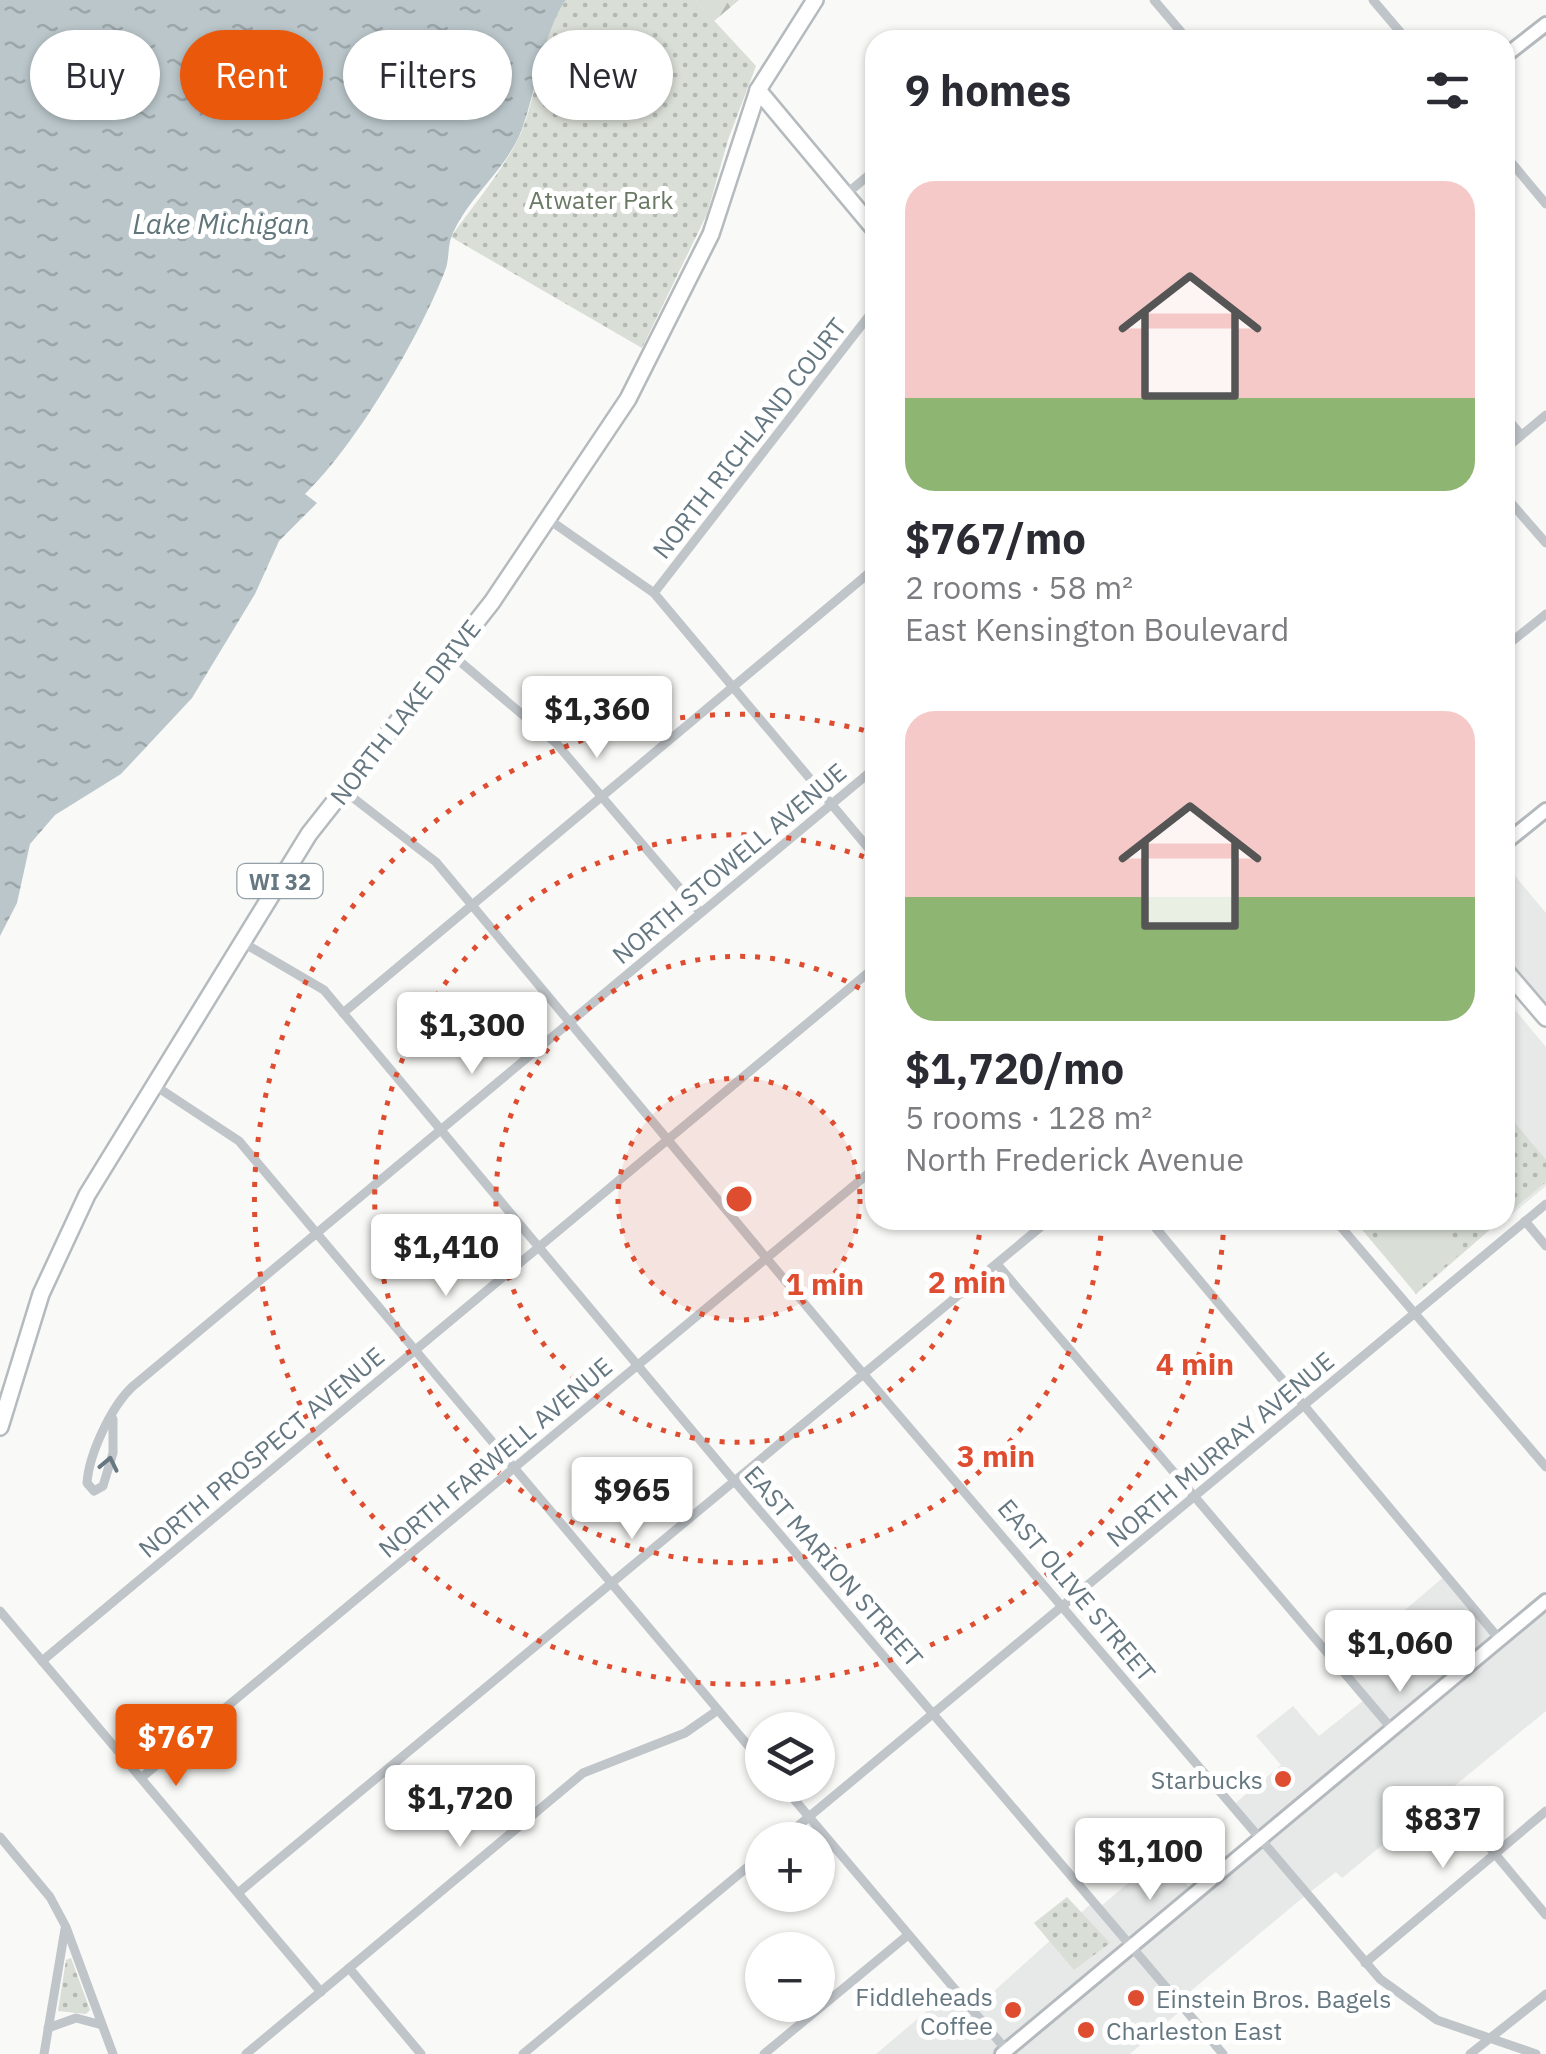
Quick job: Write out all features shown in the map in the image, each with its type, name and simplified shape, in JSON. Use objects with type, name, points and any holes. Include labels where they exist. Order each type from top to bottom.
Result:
[{"type":"main road","name":"NORTH LAKE DRIVE","points":[[0,1427],[57,1252],[154,1085],[309,834],[451,654],[548,519],[634,389],[712,234],[758,90],[815,0]]},
{"type":"main road","points":[[1515,48],[1546,24]]},
{"type":"main road","points":[[758,90],[865,218]]},
{"type":"main road","points":[[1515,835],[1546,810]]},
{"type":"main road","points":[[1515,981],[1544,1011]]},
{"type":"main road","points":[[1006,2053],[1546,1601]]},
{"type":"street","points":[[1154,0],[1180,30]]},
{"type":"street","points":[[1373,0],[1398,30]]},
{"type":"street","points":[[1515,167],[1546,204]]},
{"type":"street","points":[[845,195],[865,178]]},
{"type":"street","name":"NORTH RICHLAND COURT","points":[[654,593],[865,321]]},
{"type":"street","points":[[1515,440],[1546,415]]},
{"type":"street","points":[[1515,428],[1521,435]]},
{"type":"street","points":[[1515,508],[1546,544]]},
{"type":"street","points":[[548,519],[654,593],[865,844]]},
{"type":"street","points":[[343,1012],[865,576]]},
{"type":"street","points":[[1515,639],[1546,614]]},
{"type":"street","points":[[451,654],[556,743],[700,912]]},
{"type":"street","name":"NORTH STOWELL AVENUE","points":[[112,1419],[111,1464],[104,1486],[94,1491],[87,1475],[112,1419],[132,1387],[865,776]]},
{"type":"street","name":"EAST OLIVE STREET","points":[[343,790],[436,862],[1366,1962],[1401,1998],[1438,2020],[1536,2054]]},
{"type":"street","name":"EAST MARION STREET","points":[[242,942],[316,982],[343,1012],[637,1366],[1224,2054]]},
{"type":"street","name":"NORTH PROSPECT AVENUE","points":[[42,1661],[865,975]]},
{"type":"street","points":[[154,1085],[240,1140],[745,1742]]},
{"type":"street","name":"NORTH FARWELL AVENUE","points":[[142,1778],[865,1176]]},
{"type":"street","name":"NORTH MURRAY AVENUE","points":[[1515,1229],[1546,1204]]},
{"type":"street","points":[[1525,1221],[1546,1246]]},
{"type":"street","points":[[238,1894],[1038,1230]]},
{"type":"street","points":[[1157,1230],[1500,1640]]},
{"type":"street","points":[[1343,1230],[1546,1468]]},
{"type":"street","name":"NORTH MURRAY AVENUE","points":[[803,1822],[1514,1230]]},
{"type":"street","points":[[997,1264],[1392,1729]]},
{"type":"street","points":[[0,1611],[321,1992]]},
{"type":"street","points":[[246,2054],[582,1773],[685,1733],[718,1710]]},
{"type":"street","points":[[1450,1800],[1546,1915]]},
{"type":"street","points":[[796,1802],[1006,2053]]},
{"type":"street","points":[[1366,1962],[1546,1811]]},
{"type":"street","points":[[0,1836],[50,1898],[66,1926],[113,2054]]},
{"type":"street","points":[[523,2054],[745,1869]]},
{"type":"street","points":[[44,2054],[66,1926]]},
{"type":"street","points":[[764,2054],[908,1935]]},
{"type":"street","points":[[349,1968],[421,2054]]},
{"type":"street","points":[[1470,2054],[1546,1994]]},
{"type":"street","points":[[48,2028],[76,2018],[102,2025]]},
{"type":"shaded area","points":[[1515,876],[1546,913],[1546,1018],[1515,982]]},
{"type":"shaded area","points":[[1515,1010],[1546,1047],[1546,1186],[1515,1212]]},
{"type":"shaded area","points":[[1446,1575],[1500,1640],[1546,1601],[1546,1711],[1342,1878],[1336,1872],[1300,1900],[1180,2000],[1185,2007],[1130,2054],[876,2054],[953,1989],[973,2010],[1094,1901],[1100,1907],[1161,1855],[1194,1893],[1260,1839],[1233,1805],[1281,1765],[1256,1736],[1293,1706],[1319,1736],[1364,1700],[1345,1676],[1400,1631],[1392,1621]]},
{"type":"green space","name":"Atwater Park","points":[[566,0],[695,0],[756,66],[728,140],[707,214],[642,348],[451,237],[514,147],[532,97],[532,120],[673,120],[673,30],[551,30]]},
{"type":"green space","points":[[695,0],[739,0],[714,21]]},
{"type":"green space","points":[[1515,1123],[1546,1160],[1546,1182],[1515,1208]]},
{"type":"green space","points":[[1362,1230],[1490,1230],[1416,1294]]},
{"type":"green space","points":[[1396,1230],[1446,1230],[1463,1251],[1424,1282],[1409,1281],[1378,1242]]},
{"type":"green space","points":[[1401,1631],[1410,1642],[1376,1670],[1367,1659]]},
{"type":"green space","points":[[1067,1897],[1110,1943],[1074,1970],[1034,1923]]},
{"type":"green space","points":[[71,1958],[90,2010],[86,2014],[58,2011],[66,1960]]},
{"type":"water","name":"Lake Michigan","points":[[0,0],[566,0],[551,30],[532,30],[532,95],[515,144],[458,224],[435,295],[385,388],[345,447],[305,494],[317,503],[279,541],[255,594],[192,698],[121,774],[55,815],[30,844],[17,903],[0,936]]},
{"type":"place","name":"Starbucks","points":[[1283,1779]]},
{"type":"place","name":"Einstein Bros. Bagels","points":[[1136,1998]]},
{"type":"place","name":"Fiddleheads Coffee","points":[[1013,2010]]},
{"type":"place","name":"Charleston East","points":[[1086,2030]]}]
